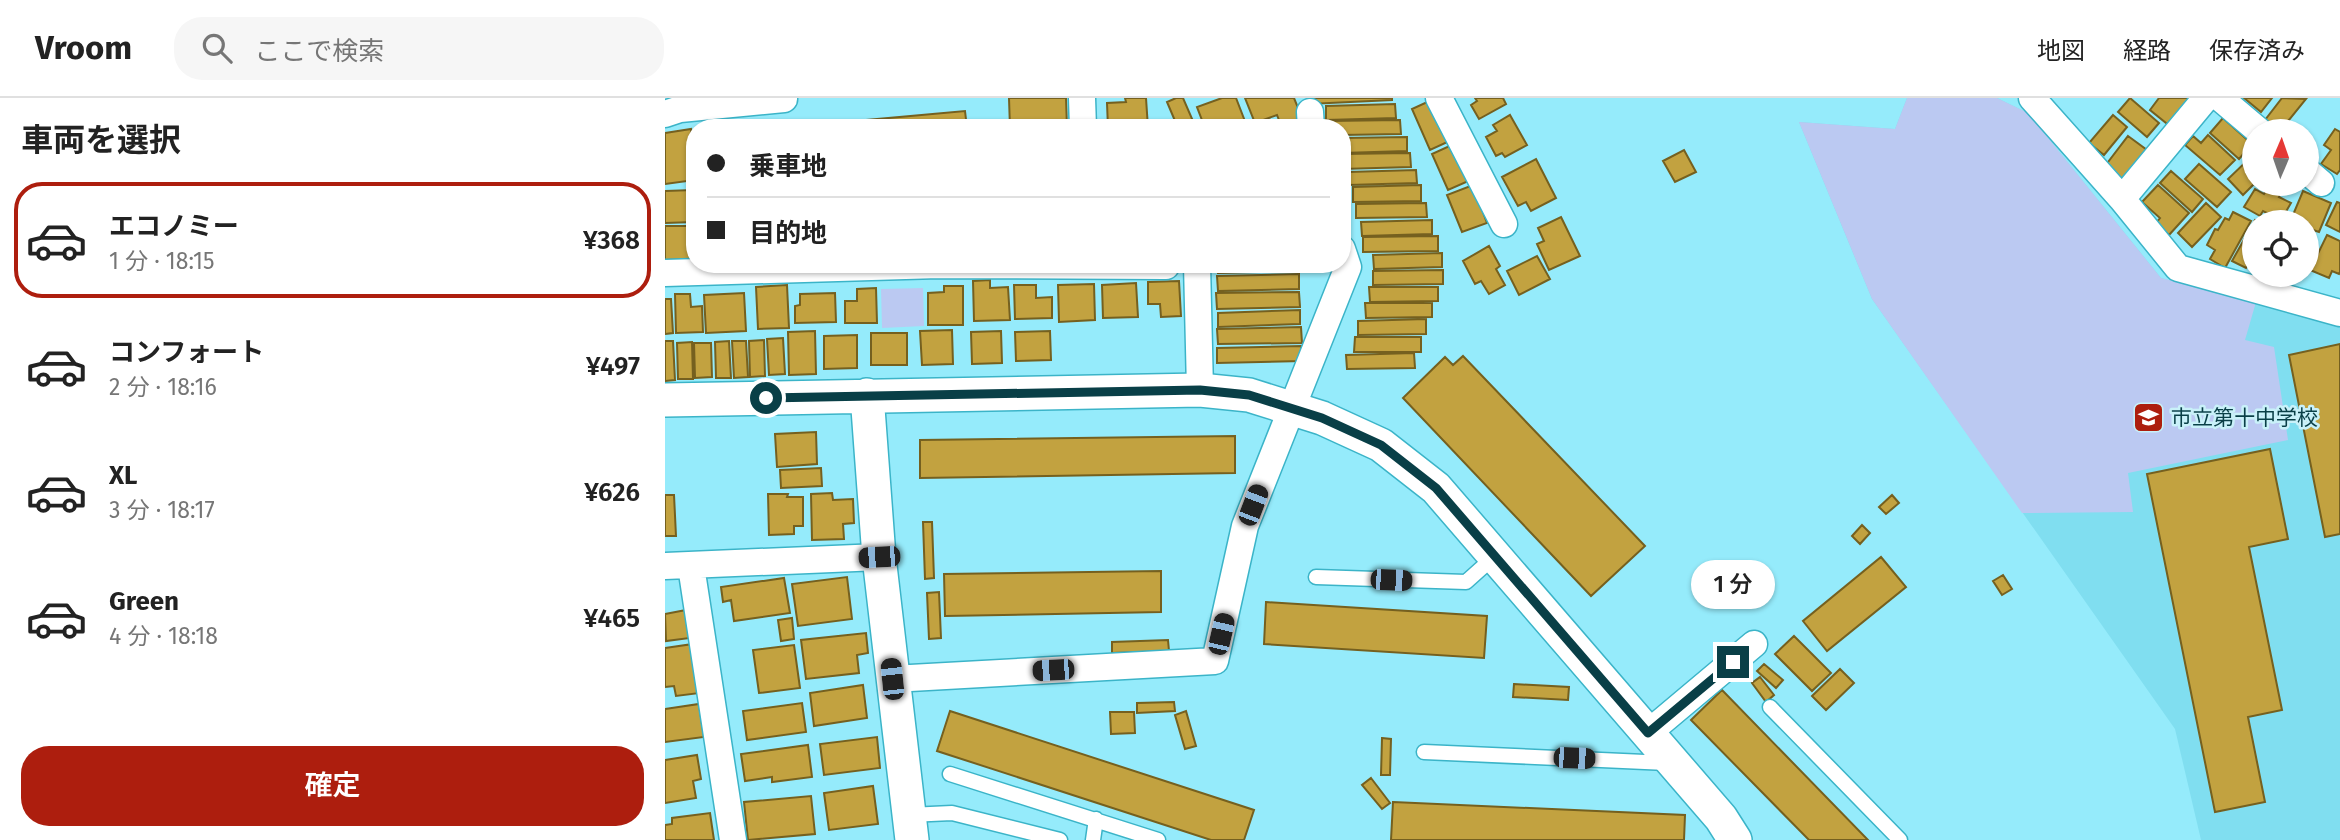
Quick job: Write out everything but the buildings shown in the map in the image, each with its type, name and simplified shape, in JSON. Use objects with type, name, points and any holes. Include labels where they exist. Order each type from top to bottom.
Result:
[{"type":"street","points":[[665,114],[680,109],[788,98]]},
{"type":"street","points":[[1082,98],[1083,119]]},
{"type":"street","points":[[1439,98],[1504,224]]},
{"type":"street","points":[[2032,98],[2178,268],[2340,313]]},
{"type":"street","points":[[2122,200],[2206,98]]},
{"type":"street","points":[[2220,98],[2245,119]]},
{"type":"street","points":[[665,273],[686,272]]},
{"type":"street","points":[[1196,273],[1200,390]]},
{"type":"street","points":[[892,679],[1215,661],[1245,526],[1346,273]]},
{"type":"street","points":[[665,400],[1200,390],[1249,395],[1322,418],[1381,445],[1436,488],[1721,818],[1735,840]]},
{"type":"street","points":[[867,395],[879,557],[911,827]]},
{"type":"street","points":[[733,840],[678,566],[879,557]]},
{"type":"street","points":[[1648,733],[1754,644]]},
{"type":"lane","points":[[1316,577],[1466,582],[1495,556]]},
{"type":"lane","points":[[1770,707],[1900,840]]},
{"type":"lane","points":[[1423,752],[1673,763]]},
{"type":"lane","points":[[950,774],[1158,840]]},
{"type":"lane","points":[[911,827],[952,813],[1060,840]]},
{"type":"lane","points":[[1093,840],[1096,819]]},
{"type":"shaded area","name":"市立第十中学校","points":[[1907,98],[1997,98],[2028,113],[2161,278],[2340,323],[2340,840],[2201,840],[2175,729],[1872,299],[1799,122],[1895,129]]},
{"type":"shaded area","points":[[1907,98],[1997,98],[2028,113],[2161,278],[2256,302],[2245,340],[2274,347],[2288,440],[2128,473],[2133,512],[2022,513],[1872,299],[1799,122],[1895,129]]},
{"type":"shaded area","points":[[923,288],[924,326],[882,328],[881,289]]},
{"type":"place","name":"市立第十中学校","points":[[2148,418]]},
{"type":"route","points":[[766,398],[1200,390],[1249,395],[1322,418],[1381,445],[1436,488],[1648,733],[1733,662]]}]
